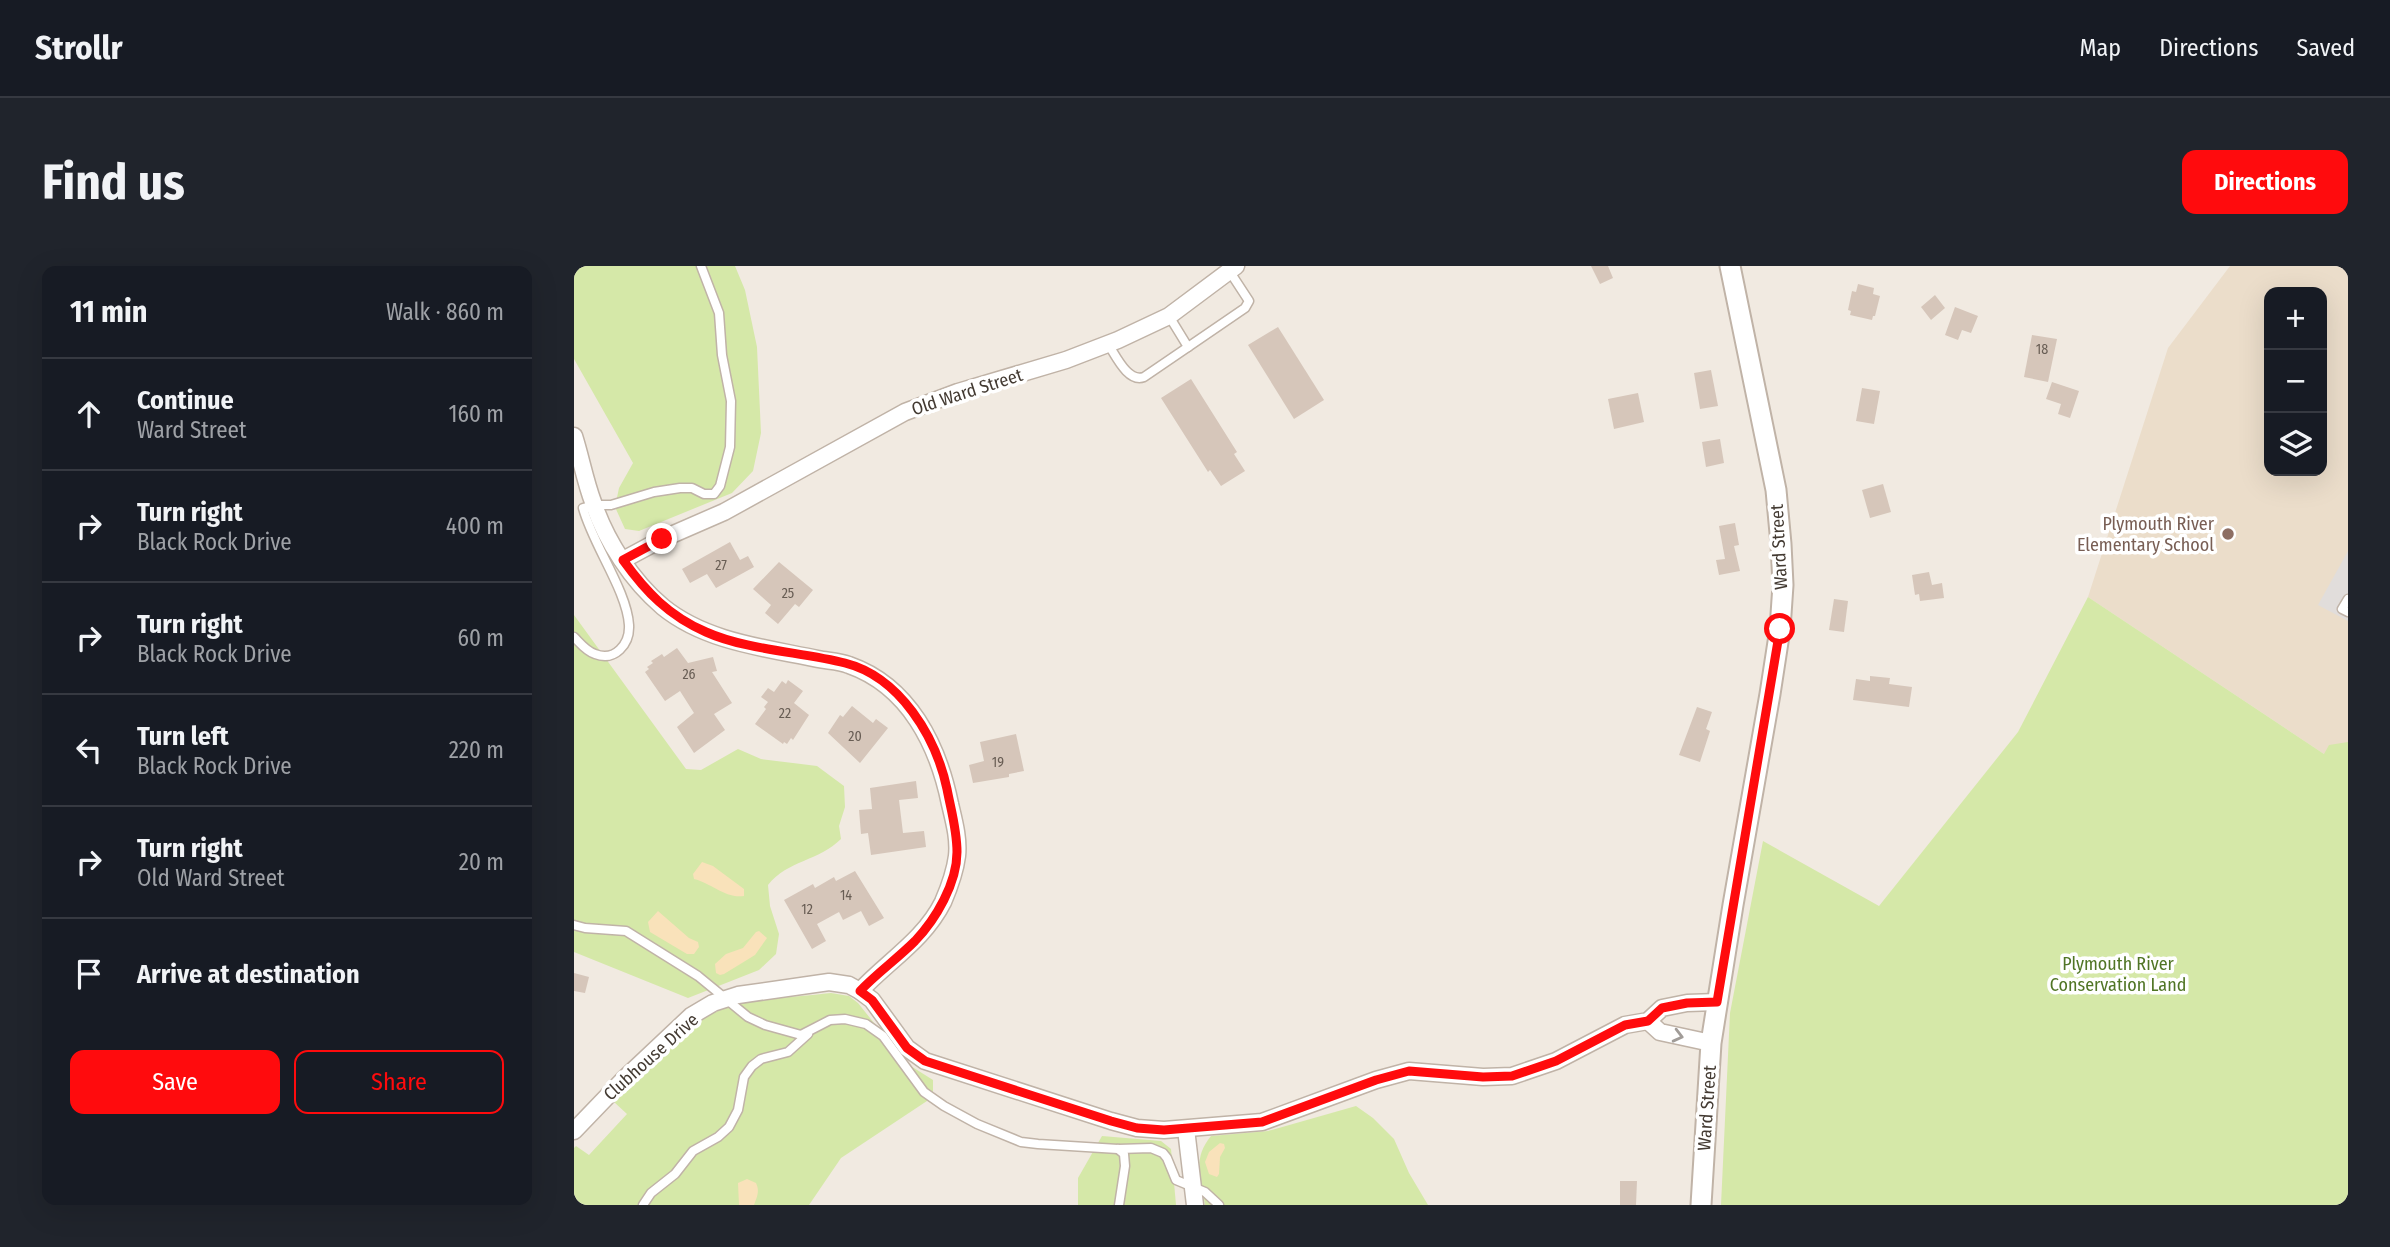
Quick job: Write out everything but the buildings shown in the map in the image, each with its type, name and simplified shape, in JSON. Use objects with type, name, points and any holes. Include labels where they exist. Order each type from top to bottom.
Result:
[{"type":"street","name":"Ward Street","points":[[1701,1205],[1711,1043],[1770,694],[1780,629],[1783,585],[1776,490],[1730,266]]},
{"type":"street","name":"Old Ward Street","points":[[623,560],[662,539],[724,512],[905,412],[958,392],[1007,379],[1108,344],[1169,316],[1233,269]]},
{"type":"street","points":[[574,436],[582,485],[594,505],[602,527],[642,587],[665,608],[707,633],[846,664],[869,673],[894,692],[918,720],[945,780],[955,829],[957,855],[947,890],[931,922],[860,991],[872,1000],[907,1048],[925,1061],[1137,1128],[1186,1129],[1262,1122],[1376,1080],[1409,1071],[1483,1077],[1512,1076],[1556,1061],[1625,1025],[1648,1021],[1662,1008],[1687,1003],[1717,1002]]},
{"type":"street","name":"Clubhouse Drive","points":[[574,1131],[691,1016],[725,999],[829,982],[849,985],[860,991]]},
{"type":"street","points":[[1648,1021],[1660,1032],[1711,1043]]},
{"type":"street","points":[[1186,1129],[1195,1205]]},
{"type":"lane","points":[[574,637],[590,652],[607,656],[620,650],[628,636],[628,617],[592,537],[583,508],[611,505],[654,492],[686,488],[709,495],[714,494],[720,486],[731,440],[731,401],[722,355],[719,313],[701,266]]},
{"type":"lane","points":[[1108,344],[1130,376],[1138,379],[1245,308],[1249,300],[1233,269]]},
{"type":"lane","points":[[1169,316],[1188,347]]},
{"type":"lane","points":[[2348,599],[2342,609],[2348,612]]},
{"type":"lane","points":[[574,925],[626,931],[698,976],[755,1022],[795,1035],[810,1032]]},
{"type":"lane","points":[[643,1205],[651,1193],[675,1174],[694,1151],[729,1127],[738,1110],[744,1077],[752,1066],[761,1059],[788,1052],[822,1023],[838,1018],[856,1021],[883,1036],[924,1092],[977,1124],[1021,1142],[1118,1150],[1144,1147],[1158,1150],[1167,1158],[1176,1180],[1205,1192],[1219,1205]]},
{"type":"lane","points":[[1118,1150],[1124,1154],[1125,1166],[1119,1205]]},
{"type":"shaded area","name":"Plymouth River Elementary School","points":[[2230,266],[2348,266],[2348,770],[2088,597],[2168,348]]},
{"type":"shaded area","points":[[2348,551],[2348,621],[2318,605]]},
{"type":"green space","points":[[574,266],[735,266],[745,290],[757,347],[761,433],[753,471],[732,493],[639,531],[625,529],[615,507],[619,488],[633,463],[574,359]]},
{"type":"green space","name":"Plymouth River Conservation Land","points":[[2088,597],[2324,754],[2329,745],[2348,742],[2348,1205],[1721,1205],[1730,1013],[1763,841],[1879,906],[2018,732]]},
{"type":"green space","points":[[574,615],[686,769],[701,770],[738,749],[761,759],[817,766],[844,786],[845,807],[839,826],[841,839],[823,852],[785,870],[768,885],[770,906],[779,934],[776,954],[759,970],[688,998],[574,952]]},
{"type":"green space","points":[[831,993],[849,996],[858,1003],[906,1063],[933,1080],[933,1097],[841,1158],[809,1205],[574,1205],[574,1148],[576,1146],[589,1155],[627,1114],[614,1102],[676,1038],[704,1018],[732,1006],[759,1000]]},
{"type":"green space","points":[[1356,1106],[1394,1139],[1409,1173],[1428,1205],[1205,1205],[1199,1169],[1201,1153],[1211,1136],[1268,1131]]},
{"type":"green space","points":[[1102,1136],[1161,1141],[1171,1149],[1176,1205],[1078,1205],[1078,1178]]},
{"type":"sand","points":[[702,862],[713,866],[744,889],[744,896],[725,893],[694,879],[693,874]]},
{"type":"sand","points":[[658,911],[689,938],[698,942],[699,947],[694,954],[687,954],[650,932],[648,922]]},
{"type":"sand","points":[[759,931],[767,938],[755,955],[724,974],[716,973],[715,964],[726,954],[743,948]]},
{"type":"sand","points":[[1220,1143],[1224,1144],[1225,1148],[1220,1157],[1217,1177],[1209,1174],[1205,1162],[1209,1152]]},
{"type":"sand","points":[[747,1179],[756,1183],[757,1197],[754,1205],[739,1205],[738,1183]]},
{"type":"place","name":"Plymouth River Elementary School","points":[[2228,534]]},
{"type":"route","points":[[662,539],[623,560],[642,587],[665,608],[707,633],[846,664],[869,673],[901,699],[918,720],[930,742],[945,780],[955,829],[957,855],[952,878],[943,902],[931,922],[860,991],[872,1000],[907,1048],[925,1061],[1137,1128],[1186,1129],[1262,1122],[1376,1080],[1409,1071],[1483,1077],[1512,1076],[1556,1061],[1625,1025],[1648,1021],[1662,1008],[1687,1003],[1717,1002],[1780,629]]}]
